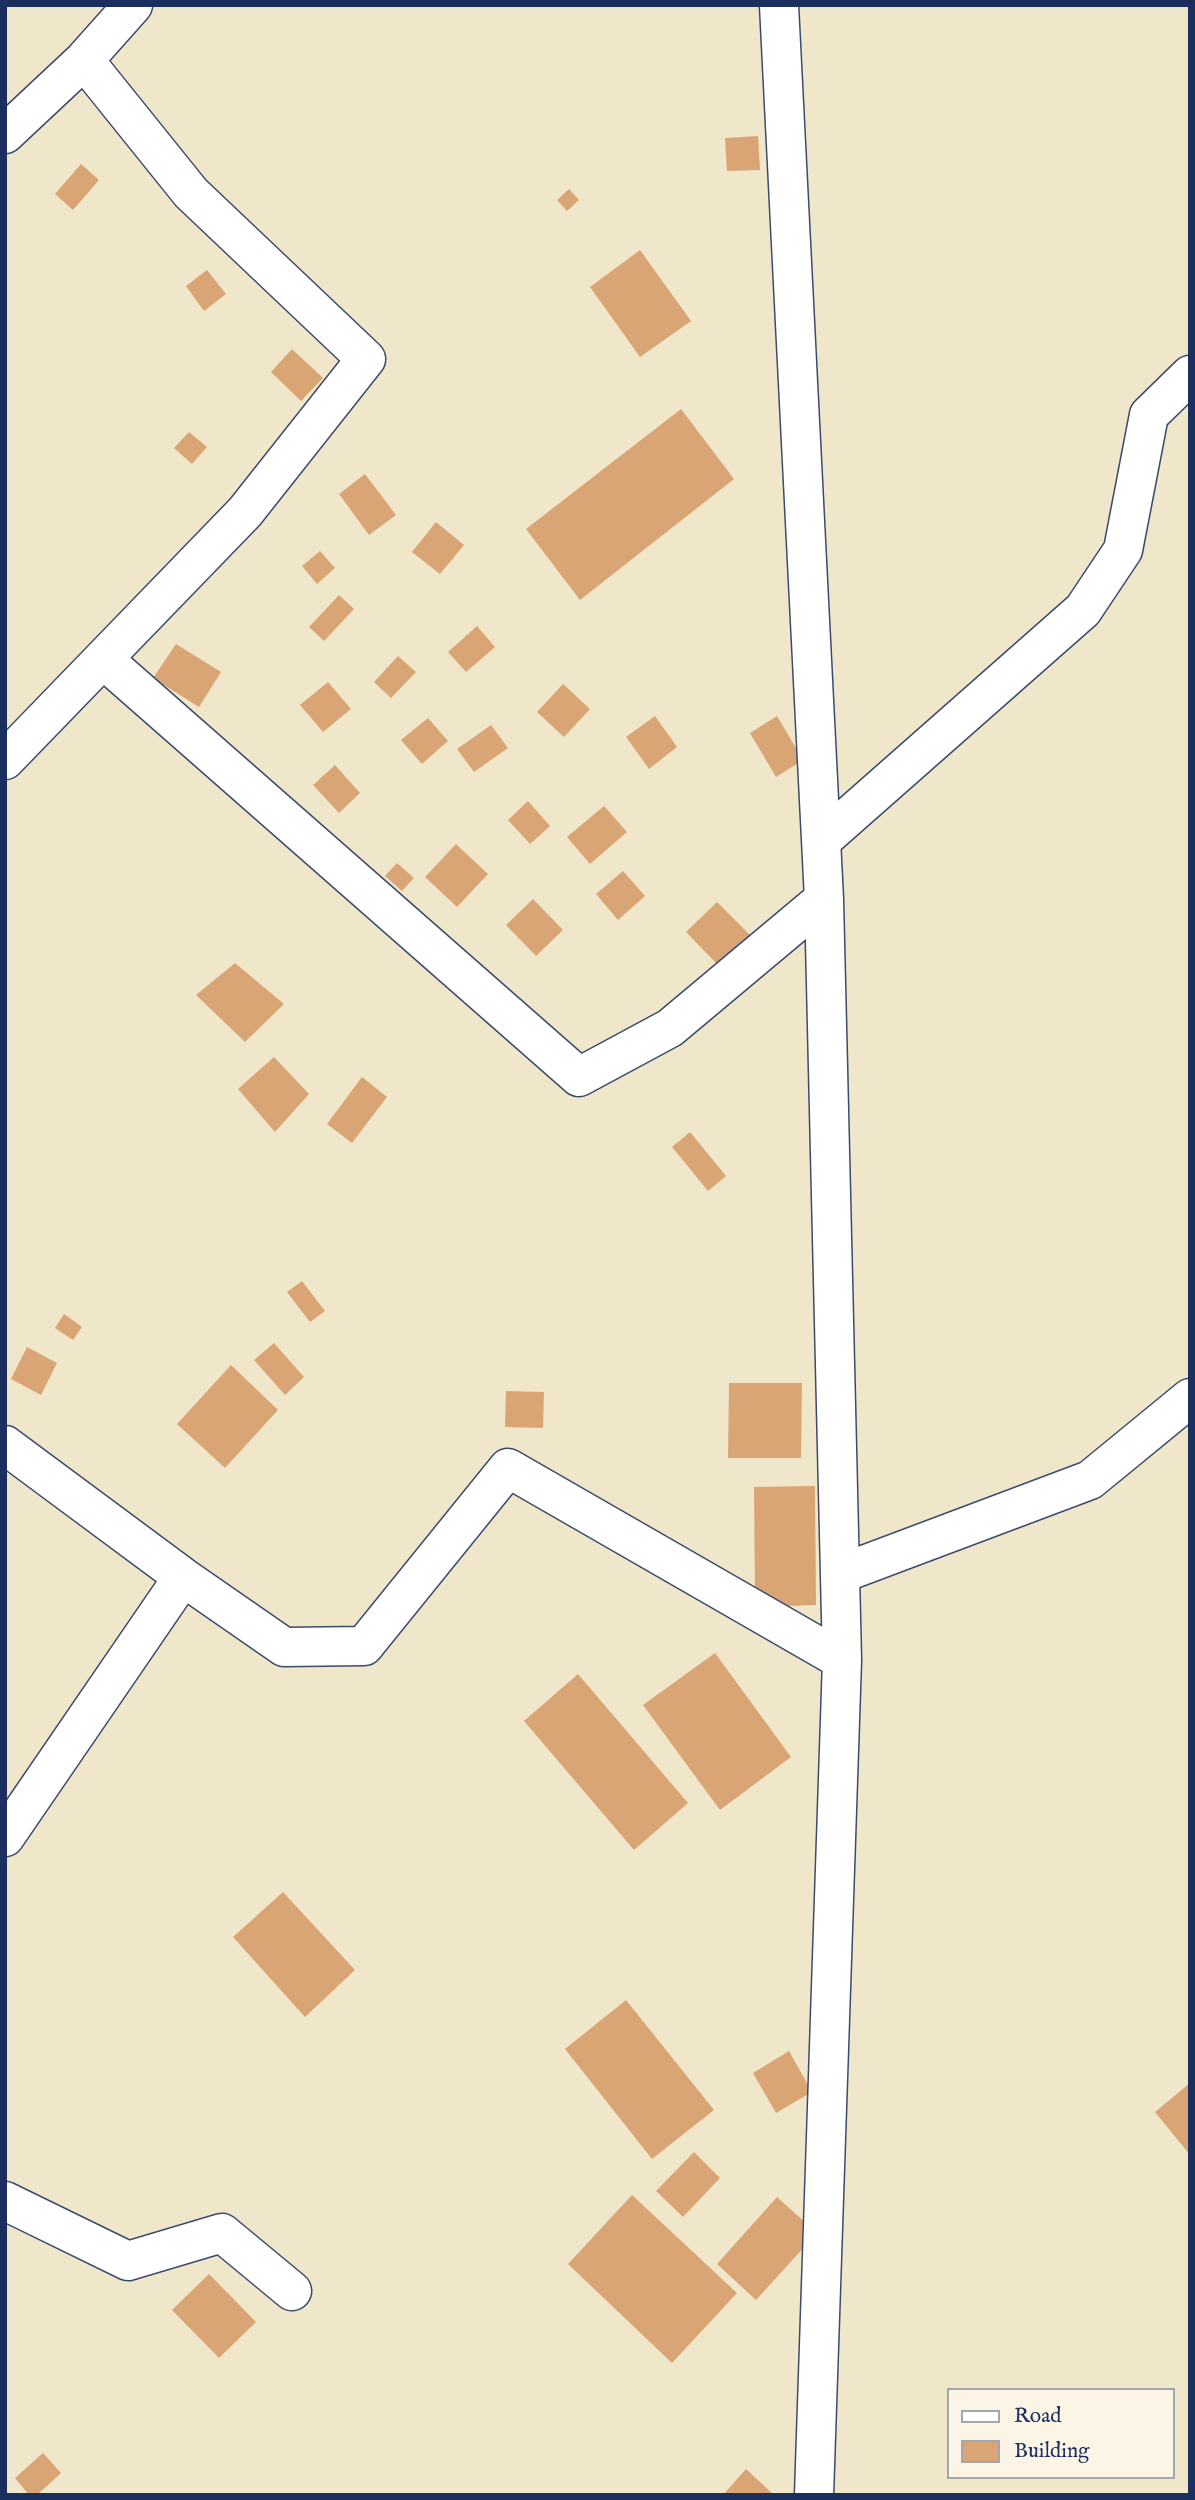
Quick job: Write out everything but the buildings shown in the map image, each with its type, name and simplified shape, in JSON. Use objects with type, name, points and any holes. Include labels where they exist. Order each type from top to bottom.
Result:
[{"type":"street","points":[[5,134],[84,60],[133,5]]},
{"type":"street","points":[[779,5],[824,899],[842,1660],[814,2495]]},
{"type":"street","points":[[5,760],[245,512],[366,359],[191,193],[84,60]]},
{"type":"street","points":[[821,841],[1083,610],[1123,550],[1149,415],[1190,375]]},
{"type":"street","points":[[103,659],[579,1077],[670,1028],[824,899]]},
{"type":"street","points":[[840,1573],[1090,1480],[1190,1398]]},
{"type":"street","points":[[5,1445],[183,1577],[284,1647],[364,1646],[508,1468],[842,1660]]},
{"type":"street","points":[[5,1837],[183,1577]]},
{"type":"street","points":[[5,2201],[128,2261],[222,2233],[292,2291]]}]
